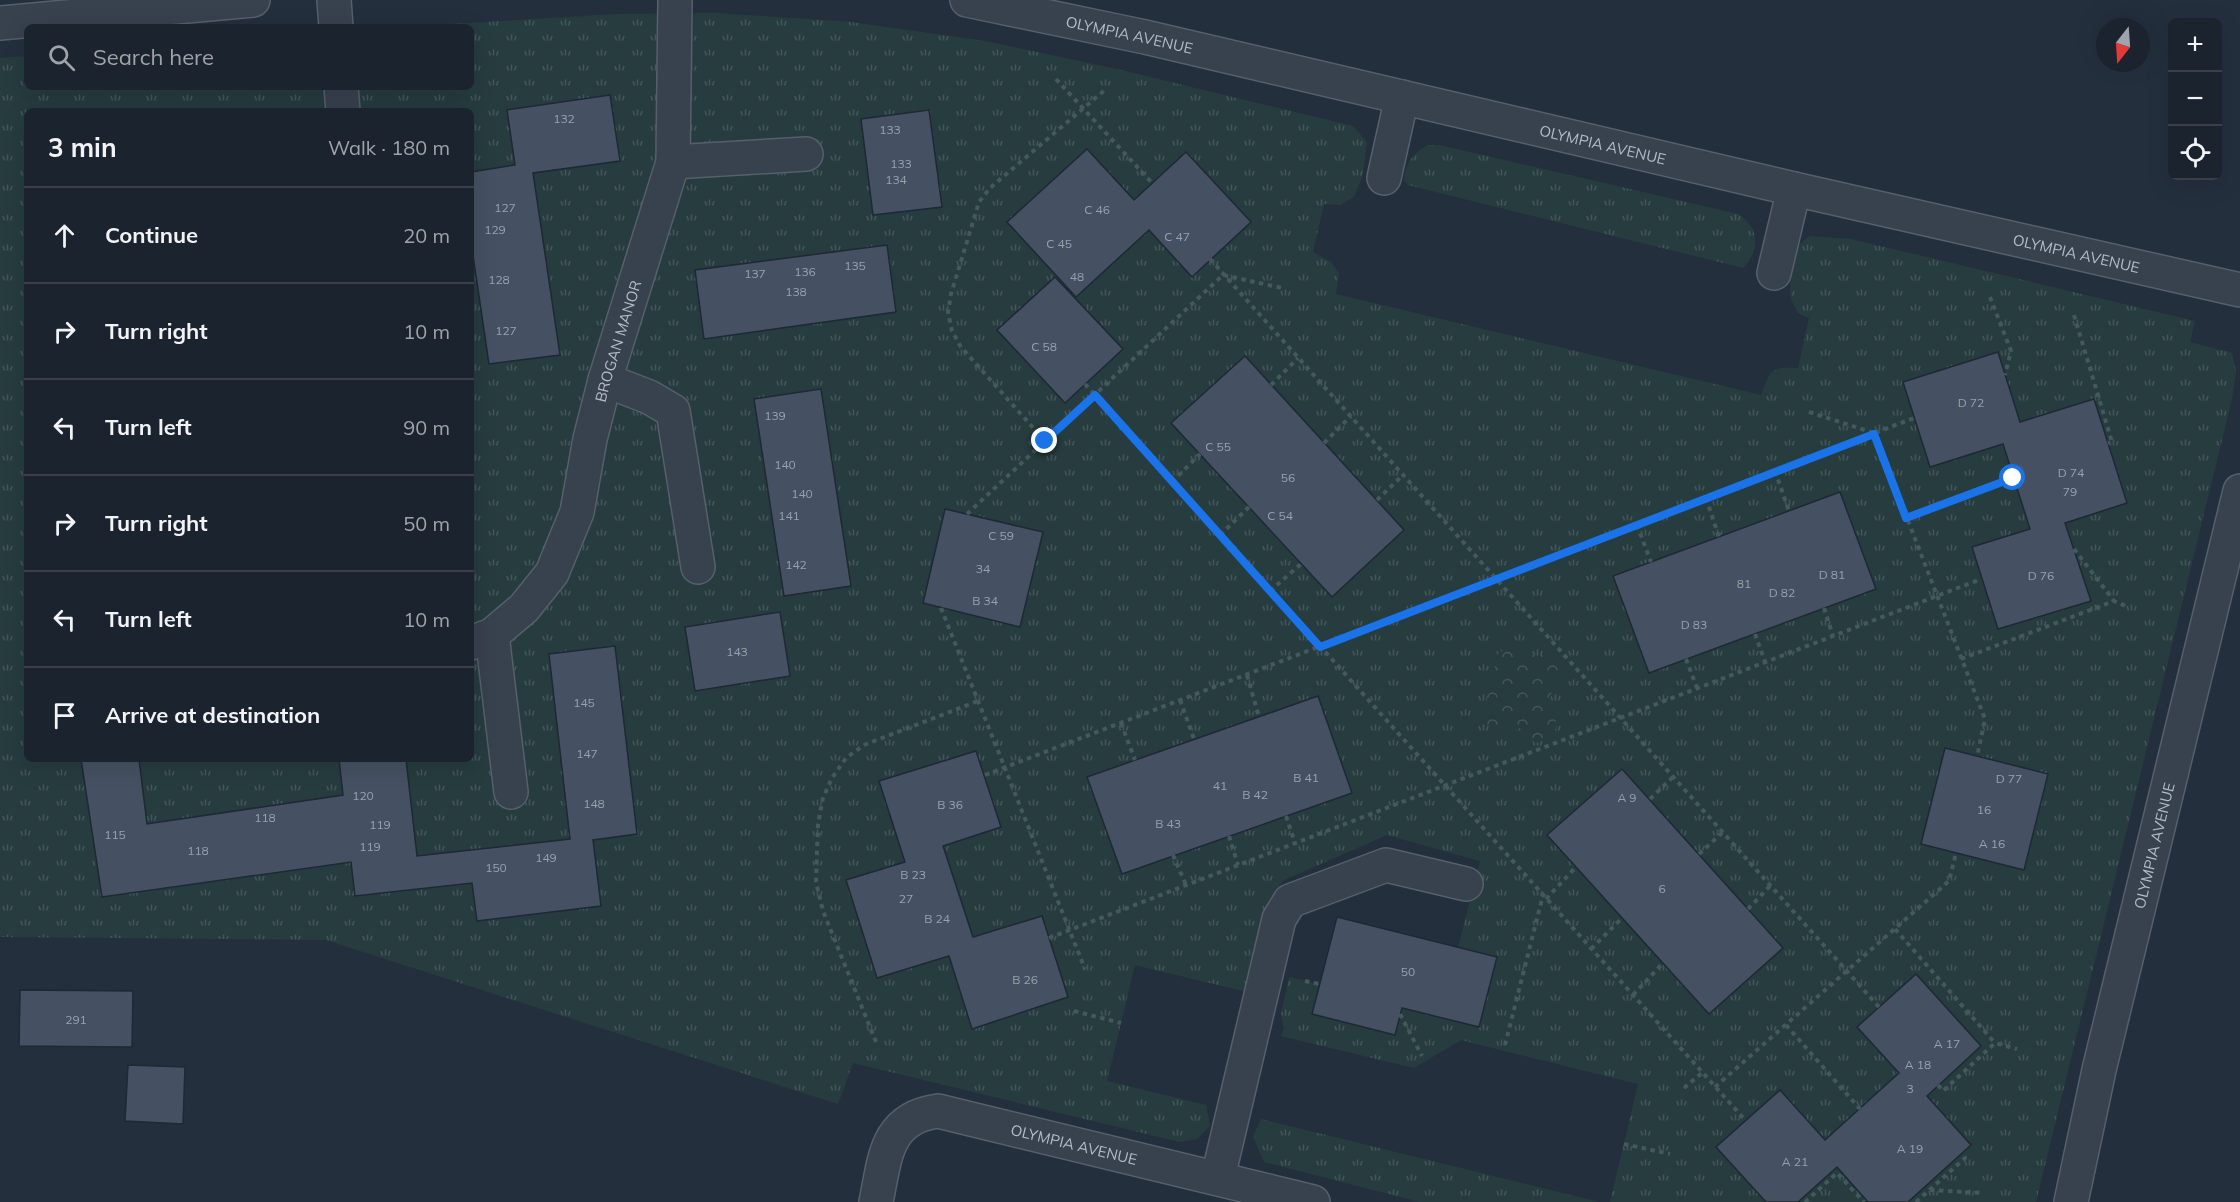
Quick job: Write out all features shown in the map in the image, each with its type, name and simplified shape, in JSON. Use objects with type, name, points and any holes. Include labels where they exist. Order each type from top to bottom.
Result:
[{"type":"street","points":[[0,23],[253,0]]},
{"type":"street","points":[[334,0],[336,24]]},
{"type":"street","name":"BROGAN MANOR","points":[[481,639],[524,608],[552,573],[577,512],[590,440],[605,380],[673,162],[675,0]]},
{"type":"street","name":"OLYMPIA AVENUE","points":[[967,0],[1145,37],[1794,189],[2240,290]]},
{"type":"street","points":[[341,90],[343,108]]},
{"type":"street","points":[[1384,178],[1402,97]]},
{"type":"street","points":[[673,162],[806,154]]},
{"type":"street","points":[[1774,273],[1794,189]]},
{"type":"street","points":[[605,380],[649,397],[672,411],[698,567]]},
{"type":"street","name":"OLYMPIA AVENUE","points":[[2071,1202],[2099,1070],[2240,491]]},
{"type":"street","points":[[481,639],[511,792]]},
{"type":"street","points":[[1218,1177],[1279,919],[1290,901],[1386,865],[1466,884]]},
{"type":"street","name":"OLYMPIA AVENUE","points":[[878,1194],[887,1149],[900,1126],[917,1115],[938,1111],[1218,1177],[1313,1202]]},
{"type":"path","points":[[1056,79],[1152,183]]},
{"type":"path","points":[[1045,441],[961,347],[952,331],[948,312],[951,294],[979,202],[990,188],[1106,89]]},
{"type":"path","points":[[1210,260],[1879,1007]]},
{"type":"path","points":[[967,514],[1223,275]]},
{"type":"path","points":[[1223,275],[1282,288]]},
{"type":"path","points":[[1990,297],[2011,351],[2005,375]]},
{"type":"path","points":[[2074,315],[2112,442],[2108,443]]},
{"type":"path","points":[[1271,385],[1298,358]]},
{"type":"path","points":[[1085,384],[1746,1121]]},
{"type":"path","points":[[1809,412],[1874,434]]},
{"type":"path","points":[[1324,442],[1351,416]]},
{"type":"path","points":[[985,776],[1914,417]]},
{"type":"path","points":[[1874,434],[1985,719],[1977,757]]},
{"type":"path","points":[[1172,482],[1200,454]]},
{"type":"path","points":[[1775,471],[1789,511]]},
{"type":"path","points":[[1377,500],[1403,475]]},
{"type":"path","points":[[1906,518],[2013,478]]},
{"type":"path","points":[[1706,498],[1719,537]]},
{"type":"path","points":[[1220,535],[1249,507]]},
{"type":"path","points":[[1637,525],[1651,562]]},
{"type":"path","points":[[2074,549],[2114,602],[2126,606]]},
{"type":"path","points":[[1270,591],[1301,564]]},
{"type":"path","points":[[1049,938],[1982,579]]},
{"type":"path","points":[[1961,659],[2114,602]]},
{"type":"path","points":[[941,608],[1085,969]]},
{"type":"path","points":[[1824,608],[1833,636]]},
{"type":"path","points":[[1755,634],[1765,662]]},
{"type":"path","points":[[1686,659],[1697,688]]},
{"type":"path","points":[[1246,675],[1260,717]]},
{"type":"path","points":[[1180,700],[1194,740]]},
{"type":"path","points":[[876,1042],[823,911],[818,892],[816,882],[817,834],[823,798],[832,778],[846,758],[864,746],[978,701]]},
{"type":"path","points":[[1121,723],[1135,760]]},
{"type":"path","points":[[1650,799],[1673,777]]},
{"type":"path","points":[[1286,816],[1296,843]]},
{"type":"path","points":[[1699,854],[1723,832]]},
{"type":"path","points":[[1228,836],[1238,865]]},
{"type":"path","points":[[1715,1088],[1949,881],[1956,853]]},
{"type":"path","points":[[1173,855],[1186,885]]},
{"type":"path","points":[[1546,899],[1576,867]]},
{"type":"path","points":[[1748,909],[1770,886]]},
{"type":"path","points":[[1505,1045],[1543,895]]},
{"type":"path","points":[[1591,949],[1622,918]]},
{"type":"path","points":[[1894,929],[1995,1043],[2017,1049]]},
{"type":"path","points":[[1633,995],[1663,963]]},
{"type":"path","points":[[1074,1011],[1121,1023]]},
{"type":"path","points":[[1400,1014],[1422,1056]]},
{"type":"path","points":[[1786,1025],[1860,1109]]},
{"type":"path","points":[[1938,1085],[1943,1090],[1995,1043]]},
{"type":"path","points":[[1684,1088],[1702,1073]]},
{"type":"path","points":[[1624,1144],[1670,1154]]},
{"type":"path","points":[[1916,1202],[1965,1158],[1962,1154]]},
{"type":"path","points":[[1804,1202],[1837,1173],[1864,1202]]},
{"type":"path","points":[[1929,1190],[1983,1193]]},
{"type":"green space","points":[[716,13],[851,22],[985,41],[1121,70],[1353,126],[1367,142],[1363,174],[1354,197],[1340,205],[1324,204],[1313,252],[1331,262],[1339,273],[1336,294],[1761,395],[1773,371],[1782,368],[1798,368],[1809,318],[1798,313],[1791,299],[1790,280],[1798,245],[1810,236],[1851,239],[2195,321],[2190,342],[2232,353],[2236,371],[2232,399],[2036,1202],[1610,1202],[1638,1084],[1461,1040],[1414,1068],[1281,1036],[1284,1028],[1281,1014],[1289,977],[1319,984],[1312,1014],[1395,1034],[1402,1008],[1458,948],[1480,861],[1387,835],[1284,880],[1270,898],[1247,992],[1135,965],[1107,1081],[1206,1105],[1210,1126],[1197,1139],[1180,1142],[853,1063],[838,1104],[326,940],[0,937],[0,58],[24,56],[24,90],[474,90],[474,24],[453,24],[617,14]]},
{"type":"green space","points":[[1428,145],[1439,145],[1738,214],[1745,219],[1754,232],[1755,247],[1743,268],[1408,185],[1404,180],[1406,168],[1414,155]]},
{"type":"green space","points":[[1517,646],[1530,651],[1536,659],[1545,652],[1552,652],[1566,667],[1552,691],[1552,708],[1556,721],[1554,732],[1537,743],[1528,739],[1520,728],[1510,732],[1500,732],[1482,720],[1498,654],[1507,647]]},
{"type":"green space","points":[[1261,1119],[1599,1202],[1420,1202],[1264,1162],[1253,1137]]},
{"type":"building","points":[[610,95],[620,161],[533,173],[560,355],[489,364],[474,262],[474,172],[515,165],[507,110]]},
{"type":"building","points":[[929,110],[942,207],[873,215],[861,119]]},
{"type":"building","points":[[1087,149],[1134,200],[1186,152],[1251,222],[1192,277],[1149,230],[1076,297],[1007,222]]},
{"type":"building","points":[[887,245],[896,312],[704,339],[695,270]]},
{"type":"building","points":[[1055,277],[1123,349],[1065,403],[997,330]]},
{"type":"building","points":[[1998,352],[2020,422],[2094,399],[2127,503],[2065,523],[2091,601],[1998,629],[1972,547],[2030,529],[2003,444],[1930,467],[1903,382]]},
{"type":"building","points":[[1245,356],[1404,530],[1332,597],[1171,423]]},
{"type":"building","points":[[821,389],[851,586],[784,596],[754,399]]},
{"type":"building","points":[[1840,492],[1876,589],[1649,673],[1613,576]]},
{"type":"building","points":[[945,509],[1043,532],[1020,627],[923,603]]},
{"type":"building","points":[[780,612],[790,676],[695,691],[685,627]]},
{"type":"building","points":[[615,646],[637,834],[593,840],[601,906],[477,921],[472,883],[355,896],[351,862],[102,897],[81,762],[139,762],[147,824],[343,795],[339,762],[406,762],[417,856],[570,839],[549,654]]},
{"type":"building","points":[[1318,696],[1352,793],[1122,874],[1087,777]]},
{"type":"building","points":[[1945,748],[2048,774],[2024,870],[1921,844]]},
{"type":"building","points":[[976,751],[1001,827],[943,846],[973,937],[1042,916],[1068,997],[972,1029],[949,956],[877,978],[846,880],[905,862],[879,781]]},
{"type":"building","points":[[1622,769],[1783,948],[1709,1014],[1547,835]]},
{"type":"building","points":[[1337,917],[1497,957],[1479,1027],[1402,1008],[1395,1035],[1312,1014]]},
{"type":"building","points":[[1916,974],[1981,1046],[1927,1096],[1971,1145],[1908,1202],[1868,1202],[1837,1167],[1798,1202],[1766,1202],[1716,1147],[1780,1090],[1825,1140],[1899,1073],[1857,1027]]},
{"type":"building","points":[[20,990],[133,991],[132,1047],[19,1046]]},
{"type":"building","points":[[128,1065],[185,1067],[183,1124],[125,1121]]},
{"type":"route","points":[[1045,441],[1095,395],[1320,647],[1874,434],[1906,518],[2013,478]]}]
